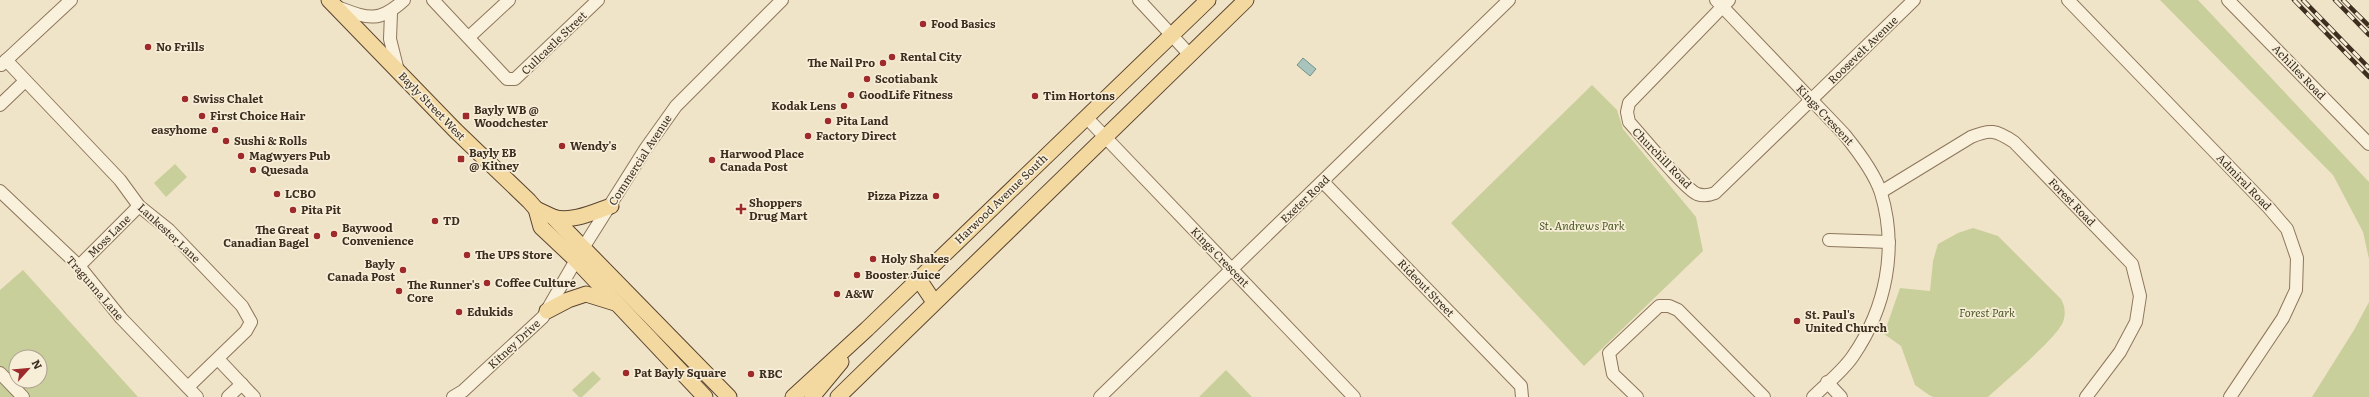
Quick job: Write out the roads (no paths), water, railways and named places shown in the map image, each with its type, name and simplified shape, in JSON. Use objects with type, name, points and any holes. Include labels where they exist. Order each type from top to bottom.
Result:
[{"type":"main road","name":"Harwood Avenue South","points":[[793,397],[867,329],[918,278],[1208,0]]},
{"type":"main road","points":[[838,397],[1246,0]]},
{"type":"main road","name":"Bayly Street West","points":[[332,4],[536,209],[553,217],[616,304],[705,397]]},
{"type":"main road","points":[[553,217],[581,216],[610,206]]},
{"type":"main road","name":"Bayly Street West","points":[[536,209],[541,227],[579,254],[729,397]]},
{"type":"main road","points":[[918,278],[934,302]]},
{"type":"main road","points":[[547,311],[568,300],[586,294],[616,304]]},
{"type":"main road","points":[[812,397],[867,329]]},
{"type":"street","points":[[3,63],[70,0]]},
{"type":"street","points":[[332,4],[364,17],[376,17],[391,13],[404,0]]},
{"type":"street","points":[[433,0],[469,37],[509,0]]},
{"type":"street","name":"Cullcastle Street","points":[[469,37],[507,79],[515,79],[598,0]]},
{"type":"street","points":[[1139,0],[1190,55]]},
{"type":"street","name":"Exeter Road","points":[[1100,397],[1509,0]]},
{"type":"street","name":"Roosevelt Avenue","points":[[1812,100],[1914,0]]},
{"type":"street","name":"Admiral Road","points":[[2068,0],[2269,208],[2287,229],[2297,258],[2296,290],[2283,318],[2230,397]]},
{"type":"street","name":"Achilles Road","points":[[2228,0],[2369,144]]},
{"type":"street","name":"Commercial Avenue","points":[[579,254],[646,148],[676,106],[781,1]]},
{"type":"street","name":"Churchill Road","points":[[1723,2],[1629,103],[1627,112],[1629,122],[1684,182],[1697,194],[1706,195],[1716,193],[1812,100]]},
{"type":"street","name":"Kings Crescent","points":[[1723,2],[1856,149],[1881,192],[1888,242],[1888,270],[1876,316],[1852,357],[1813,397]]},
{"type":"street","points":[[391,13],[390,39],[398,71]]},
{"type":"street","name":"Lankester Lane","points":[[3,63],[25,81],[120,180],[139,206],[169,230],[242,306],[251,322],[246,331],[188,387]]},
{"type":"street","points":[[0,105],[25,81]]},
{"type":"street","name":"Kings Crescent","points":[[1086,117],[1354,397]]},
{"type":"street","name":"Forest Road","points":[[1881,192],[1971,137],[1984,132],[1999,132],[2014,142],[2132,264],[2140,296],[2136,322],[2120,352],[2086,397]]},
{"type":"street","name":"Rideout Street","points":[[1323,182],[1521,386],[1522,397]]},
{"type":"street","name":"Tragunna Lane","points":[[0,191],[79,266],[121,318],[197,397]]},
{"type":"street","name":"Moss Lane","points":[[79,266],[117,226],[139,206]]},
{"type":"street","points":[[1829,240],[1888,242]]},
{"type":"street","name":"Kitney Drive","points":[[453,397],[463,391],[543,317],[579,254]]},
{"type":"street","points":[[1637,397],[1613,374],[1609,352],[1659,306],[1669,306],[1678,310],[1764,397]]},
{"type":"street","points":[[218,359],[254,397]]},
{"type":"street","points":[[0,373],[23,397]]},
{"type":"street","points":[[1827,382],[1841,397]]},
{"type":"street","points":[[228,397],[242,384]]},
{"type":"water","points":[[1303,58],[1316,69],[1310,76],[1297,65]]},
{"type":"railway","points":[[2294,0],[2369,77]]},
{"type":"railway","points":[[2303,0],[2369,68]]},
{"type":"railway","points":[[2335,0],[2369,35]]},
{"type":"railway","points":[[2343,0],[2369,26]]},
{"type":"place","name":"Food Basics","points":[[923,24]]},
{"type":"place","name":"No Frills","points":[[148,47]]},
{"type":"place","name":"Rental City","points":[[892,57]]},
{"type":"place","name":"The Nail Pro","points":[[883,63]]},
{"type":"place","name":"Scotiabank","points":[[867,79]]},
{"type":"place","name":"GoodLife Fitness","points":[[851,95]]},
{"type":"place","name":"Tim Hortons","points":[[1035,96]]},
{"type":"place","name":"Swiss Chalet","points":[[185,99]]},
{"type":"place","name":"Kodak Lens","points":[[844,106]]},
{"type":"place","name":"First Choice Hair","points":[[202,116]]},
{"type":"place","name":"Bayly WB @ Woodchester","points":[[466,116]]},
{"type":"place","name":"Pita Land","points":[[828,121]]},
{"type":"place","name":"easyhome","points":[[215,130]]},
{"type":"place","name":"Factory Direct","points":[[808,136]]},
{"type":"place","name":"Sushi & Rolls","points":[[226,141]]},
{"type":"place","name":"Wendy's","points":[[562,146]]},
{"type":"place","name":"Magwyers Pub","points":[[241,156]]},
{"type":"place","name":"Bayly EB @ Kitney","points":[[461,159]]},
{"type":"place","name":"Harwood Place Canada Post","points":[[712,160]]},
{"type":"place","name":"Quesada","points":[[253,170]]},
{"type":"place","name":"LCBO","points":[[277,194]]},
{"type":"place","name":"Pizza Pizza","points":[[936,196]]},
{"type":"place","name":"Shoppers Drug Mart","points":[[741,209]]},
{"type":"place","name":"Pita Pit","points":[[293,210]]},
{"type":"place","name":"TD","points":[[435,221]]},
{"type":"place","name":"Baywood Convenience","points":[[334,234]]},
{"type":"place","name":"The Great Canadian Bagel","points":[[317,236]]},
{"type":"place","name":"The UPS Store","points":[[467,255]]},
{"type":"place","name":"Holy Shakes","points":[[873,259]]},
{"type":"place","name":"Bayly Canada Post","points":[[403,270]]},
{"type":"place","name":"Booster Juice","points":[[857,275]]},
{"type":"place","name":"Coffee Culture","points":[[487,283]]},
{"type":"place","name":"The Runner's Core","points":[[399,291]]},
{"type":"place","name":"A&W","points":[[837,294]]},
{"type":"place","name":"Edukids","points":[[459,312]]},
{"type":"place","name":"St. Paul's United Church","points":[[1797,321]]},
{"type":"place","name":"Pat Bayly Square","points":[[626,373]]},
{"type":"place","name":"RBC","points":[[751,374]]},
{"type":"park label","name":"St. Andrews Park","points":[[1582,226]]},
{"type":"park label","name":"Forest Park","points":[[1987,313]]}]
